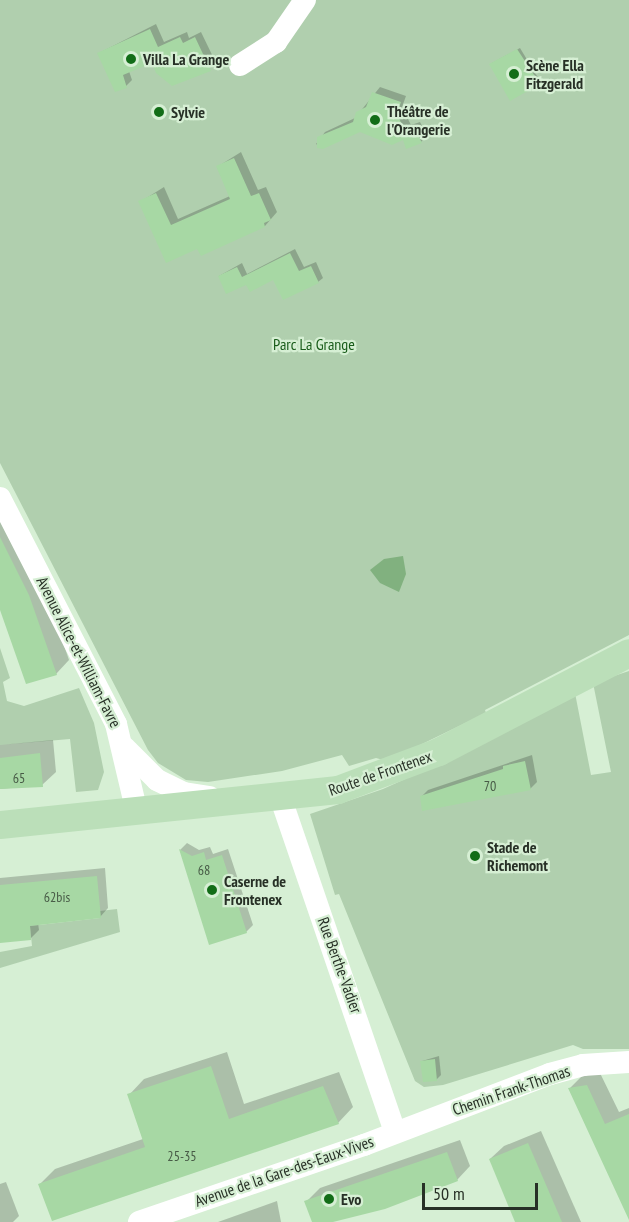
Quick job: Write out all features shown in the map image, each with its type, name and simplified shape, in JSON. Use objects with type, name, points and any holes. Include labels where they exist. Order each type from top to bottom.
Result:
[{"type":"main road","name":"Route de Frontenex","points":[[0,825],[281,799],[338,790],[405,768],[629,653]]},
{"type":"street","points":[[240,65],[276,42],[305,0]]},
{"type":"street","name":"Avenue Alice-et-William-Favre","points":[[0,498],[106,702],[124,747],[136,813]]},
{"type":"street","points":[[124,747],[157,780],[184,793],[201,793],[225,804]]},
{"type":"street","name":"Rue Berthe-Vadier","points":[[281,799],[395,1132]]},
{"type":"street","name":"Chemin Frank-Thomas","points":[[395,1132],[550,1074],[583,1065],[629,1062]]},
{"type":"street","name":"Avenue de la Gare-des-Eaux-Vives","points":[[139,1222],[395,1132]]},
{"type":"green space","name":"Parc La Grange","points":[[0,0],[629,0],[629,635],[485,710],[486,713],[387,761],[376,758],[349,766],[342,755],[282,771],[208,782],[186,780],[158,763],[148,750],[0,463]]},
{"type":"green space","points":[[0,648],[10,678],[3,682],[7,701],[24,706],[79,688],[94,723],[104,772],[98,790],[76,792],[70,739],[0,745]]},
{"type":"green space","name":"Stade de Richemont","points":[[629,671],[629,1049],[583,1049],[573,1045],[443,1085],[424,1087],[415,1081],[339,894],[335,895],[310,814],[383,789],[445,761],[575,693],[591,775],[611,772],[593,683]]},
{"type":"green space","points":[[117,909],[120,932],[0,968],[0,952],[32,946],[30,926],[100,918],[100,911]]},
{"type":"shaded area","points":[[403,556],[406,574],[399,592],[380,583],[370,570],[384,559]]},
{"type":"building","name":"Villa La Grange","points":[[150,29],[158,47],[180,37],[183,43],[195,37],[211,71],[172,86],[156,73],[152,63],[123,75],[127,88],[115,92],[97,53]]},
{"type":"building","name":"Scène Ella Fitzgerald","points":[[517,49],[540,84],[510,101],[489,64]]},
{"type":"building","name":"Théâtre de l'Orangerie","points":[[372,92],[401,102],[397,113],[404,130],[414,127],[422,143],[406,149],[403,140],[392,145],[360,132],[323,149],[317,148],[317,137],[353,122],[356,112],[366,107]]},
{"type":"building","points":[[234,158],[251,196],[259,193],[271,220],[264,223],[265,227],[201,256],[197,249],[166,263],[138,201],[156,193],[171,225],[230,199],[216,166]]},
{"type":"building","points":[[290,253],[299,271],[311,266],[319,283],[283,300],[273,280],[250,292],[246,285],[226,294],[218,276],[237,267],[242,277]]},
{"type":"building","points":[[0,537],[29,595],[57,675],[26,684],[0,610]]},
{"type":"building","points":[[40,753],[43,787],[0,789],[0,758]]},
{"type":"building","points":[[525,761],[531,790],[422,811],[420,796],[503,769],[503,766]]},
{"type":"building","points":[[179,849],[192,856],[204,852],[206,860],[222,855],[247,933],[209,945]]},
{"type":"building","points":[[97,876],[101,918],[30,926],[31,940],[0,943],[0,885]]},
{"type":"building","points":[[435,1059],[437,1081],[423,1082],[420,1061]]},
{"type":"building","points":[[211,1066],[229,1119],[323,1086],[339,1124],[52,1221],[38,1184],[145,1147],[127,1094]]},
{"type":"building","points":[[587,1085],[605,1124],[629,1114],[629,1220],[568,1088]]},
{"type":"building","points":[[528,1143],[562,1222],[515,1222],[489,1159]]},
{"type":"building","points":[[447,1152],[458,1181],[385,1209],[333,1222],[312,1222],[304,1201]]},
{"type":"place","name":"Villa La Grange","points":[[131,59]]},
{"type":"place","name":"Scène Ella Fitzgerald","points":[[514,74]]},
{"type":"place","name":"Sylvie","points":[[159,112]]},
{"type":"place","name":"Théâtre de l'Orangerie","points":[[375,120]]},
{"type":"place","name":"Stade de Richemont","points":[[475,856]]},
{"type":"place","name":"Caserne de Frontenex","points":[[212,890]]},
{"type":"place","name":"Evo","points":[[329,1199]]}]
